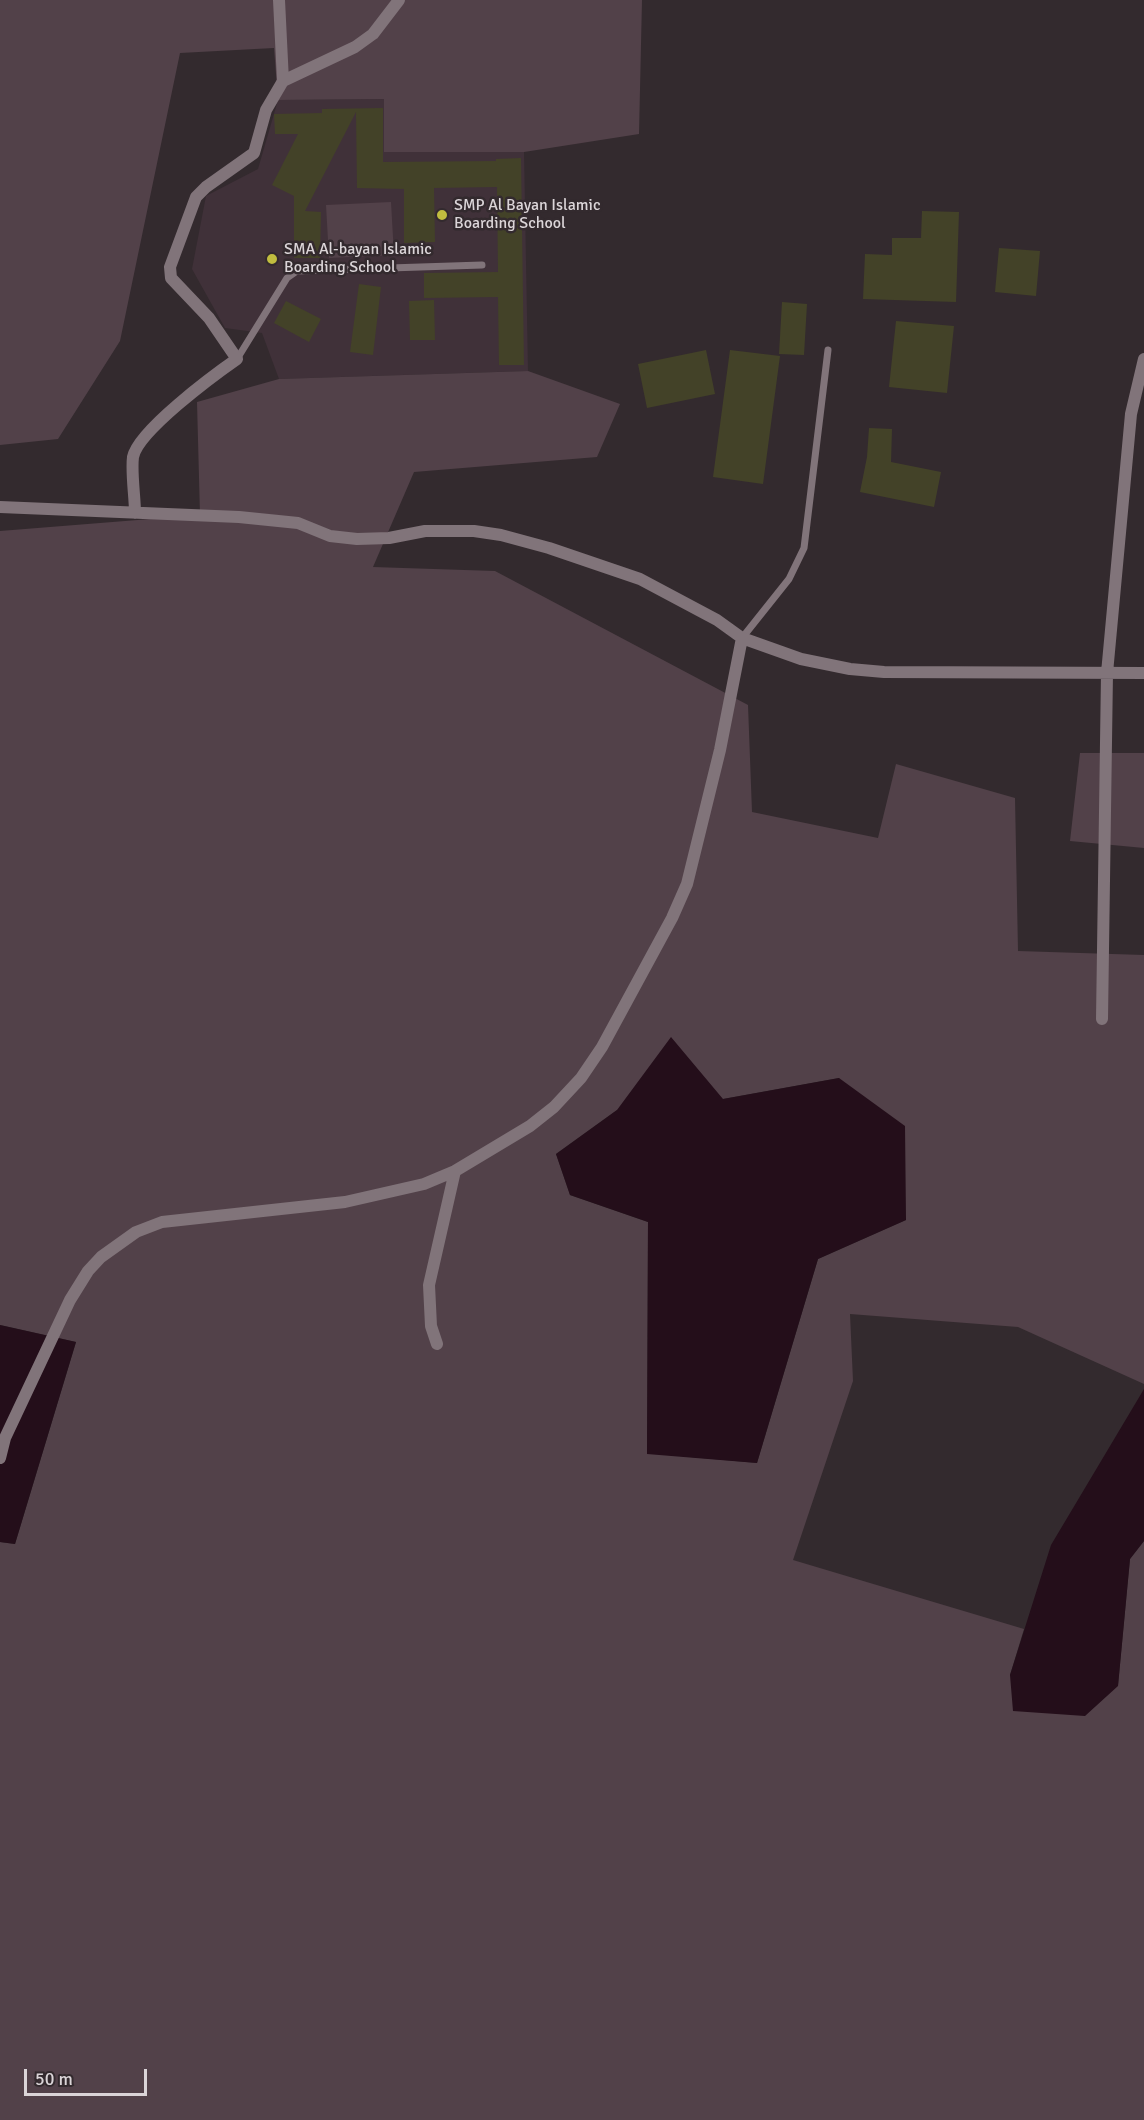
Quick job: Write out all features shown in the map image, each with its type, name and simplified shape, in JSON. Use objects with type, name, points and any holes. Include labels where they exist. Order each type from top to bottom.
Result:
[{"type":"street","points":[[135,513],[133,458],[138,444],[191,392],[237,359],[209,318],[171,278],[170,267],[196,197],[206,187],[254,153],[266,110],[283,81],[279,0]]},
{"type":"street","points":[[283,81],[355,47],[373,34],[399,0]]},
{"type":"street","points":[[1102,1019],[1107,673],[1131,414],[1144,359]]},
{"type":"street","points":[[0,507],[239,517],[298,523],[330,536],[357,539],[389,538],[426,531],[474,531],[501,535],[549,548],[640,579],[717,620],[742,638],[801,659],[850,669],[884,672],[1144,673]]},
{"type":"street","points":[[0,1458],[5,1438],[70,1300],[88,1271],[100,1257],[136,1232],[162,1222],[345,1202],[424,1184],[455,1171],[530,1126],[554,1107],[581,1078],[602,1047],[672,918],[687,884],[720,750],[742,638]]},
{"type":"street","points":[[437,1344],[431,1326],[429,1285],[455,1171]]},
{"type":"lane","points":[[237,359],[287,278],[297,271],[482,265]]},
{"type":"lane","points":[[742,638],[789,579],[804,548],[828,350]]},
{"type":"shaded area","points":[[0,0],[642,0],[639,134],[524,152],[384,152],[384,99],[278,100],[274,48],[180,53],[120,341],[58,439],[0,445]]},
{"type":"shaded area","points":[[384,99],[385,152],[524,152],[528,371],[279,379],[262,333],[225,328],[192,269],[206,196],[258,169],[278,100]]},
{"type":"shaded area","points":[[391,202],[394,255],[329,258],[326,205]]},
{"type":"shaded area","points":[[528,371],[620,404],[597,457],[414,472],[373,567],[495,571],[748,705],[752,812],[878,838],[896,764],[1015,798],[1018,951],[1144,955],[1144,1384],[1018,1327],[850,1314],[853,1381],[793,1560],[1024,1629],[1010,1675],[1118,1685],[1130,1559],[1144,1541],[1144,2120],[0,2120],[0,1542],[15,1544],[76,1342],[0,1325],[0,531],[200,515],[197,402],[279,379]],"holes":[[[839,1078],[906,1220],[818,1259],[757,1463],[647,1453],[648,1222],[570,1195],[556,1154],[617,1110],[723,1099]]]},
{"type":"shaded area","points":[[1080,753],[1144,753],[1144,848],[1070,841]]},
{"type":"shaded area","points":[[671,1037],[723,1099],[839,1078],[905,1126],[906,1220],[818,1259],[757,1463],[647,1454],[648,1222],[570,1195],[556,1154],[617,1110]]},
{"type":"shaded area","points":[[0,1325],[76,1342],[15,1544],[0,1542]]},
{"type":"shaded area","points":[[1144,1389],[1144,1541],[1130,1559],[1118,1686],[1085,1716],[1013,1711],[1010,1675],[1051,1545]]},
{"type":"building","points":[[383,108],[383,162],[496,161],[496,159],[521,158],[524,365],[499,365],[498,297],[424,298],[424,273],[498,272],[497,187],[434,188],[435,242],[404,243],[404,189],[357,188],[356,112],[305,211],[321,212],[320,258],[294,258],[294,196],[272,185],[298,134],[275,134],[274,114],[322,113],[322,109]]},
{"type":"building","points":[[922,211],[959,212],[956,302],[863,299],[865,254],[892,255],[892,238],[921,238]]},
{"type":"building","points":[[999,248],[1040,251],[1036,296],[995,292]]},
{"type":"building","points":[[359,284],[381,287],[373,355],[350,352]]},
{"type":"building","points":[[434,300],[435,340],[410,340],[409,301]]},
{"type":"building","points":[[286,301],[321,319],[309,342],[274,323]]},
{"type":"building","points":[[782,302],[807,304],[804,355],[779,354]]},
{"type":"building","points":[[896,321],[954,326],[947,393],[889,387]]},
{"type":"building","points":[[706,350],[715,394],[647,408],[638,364]]},
{"type":"building","points":[[730,350],[780,356],[763,484],[713,477]]},
{"type":"building","points":[[869,428],[892,429],[891,462],[941,472],[934,507],[860,492],[867,457]]},
{"type":"place","name":"SMP Al Bayan Islamic Boarding School","points":[[442,215]]},
{"type":"place","name":"SMA Al-bayan Islamic Boarding School","points":[[272,259]]}]
